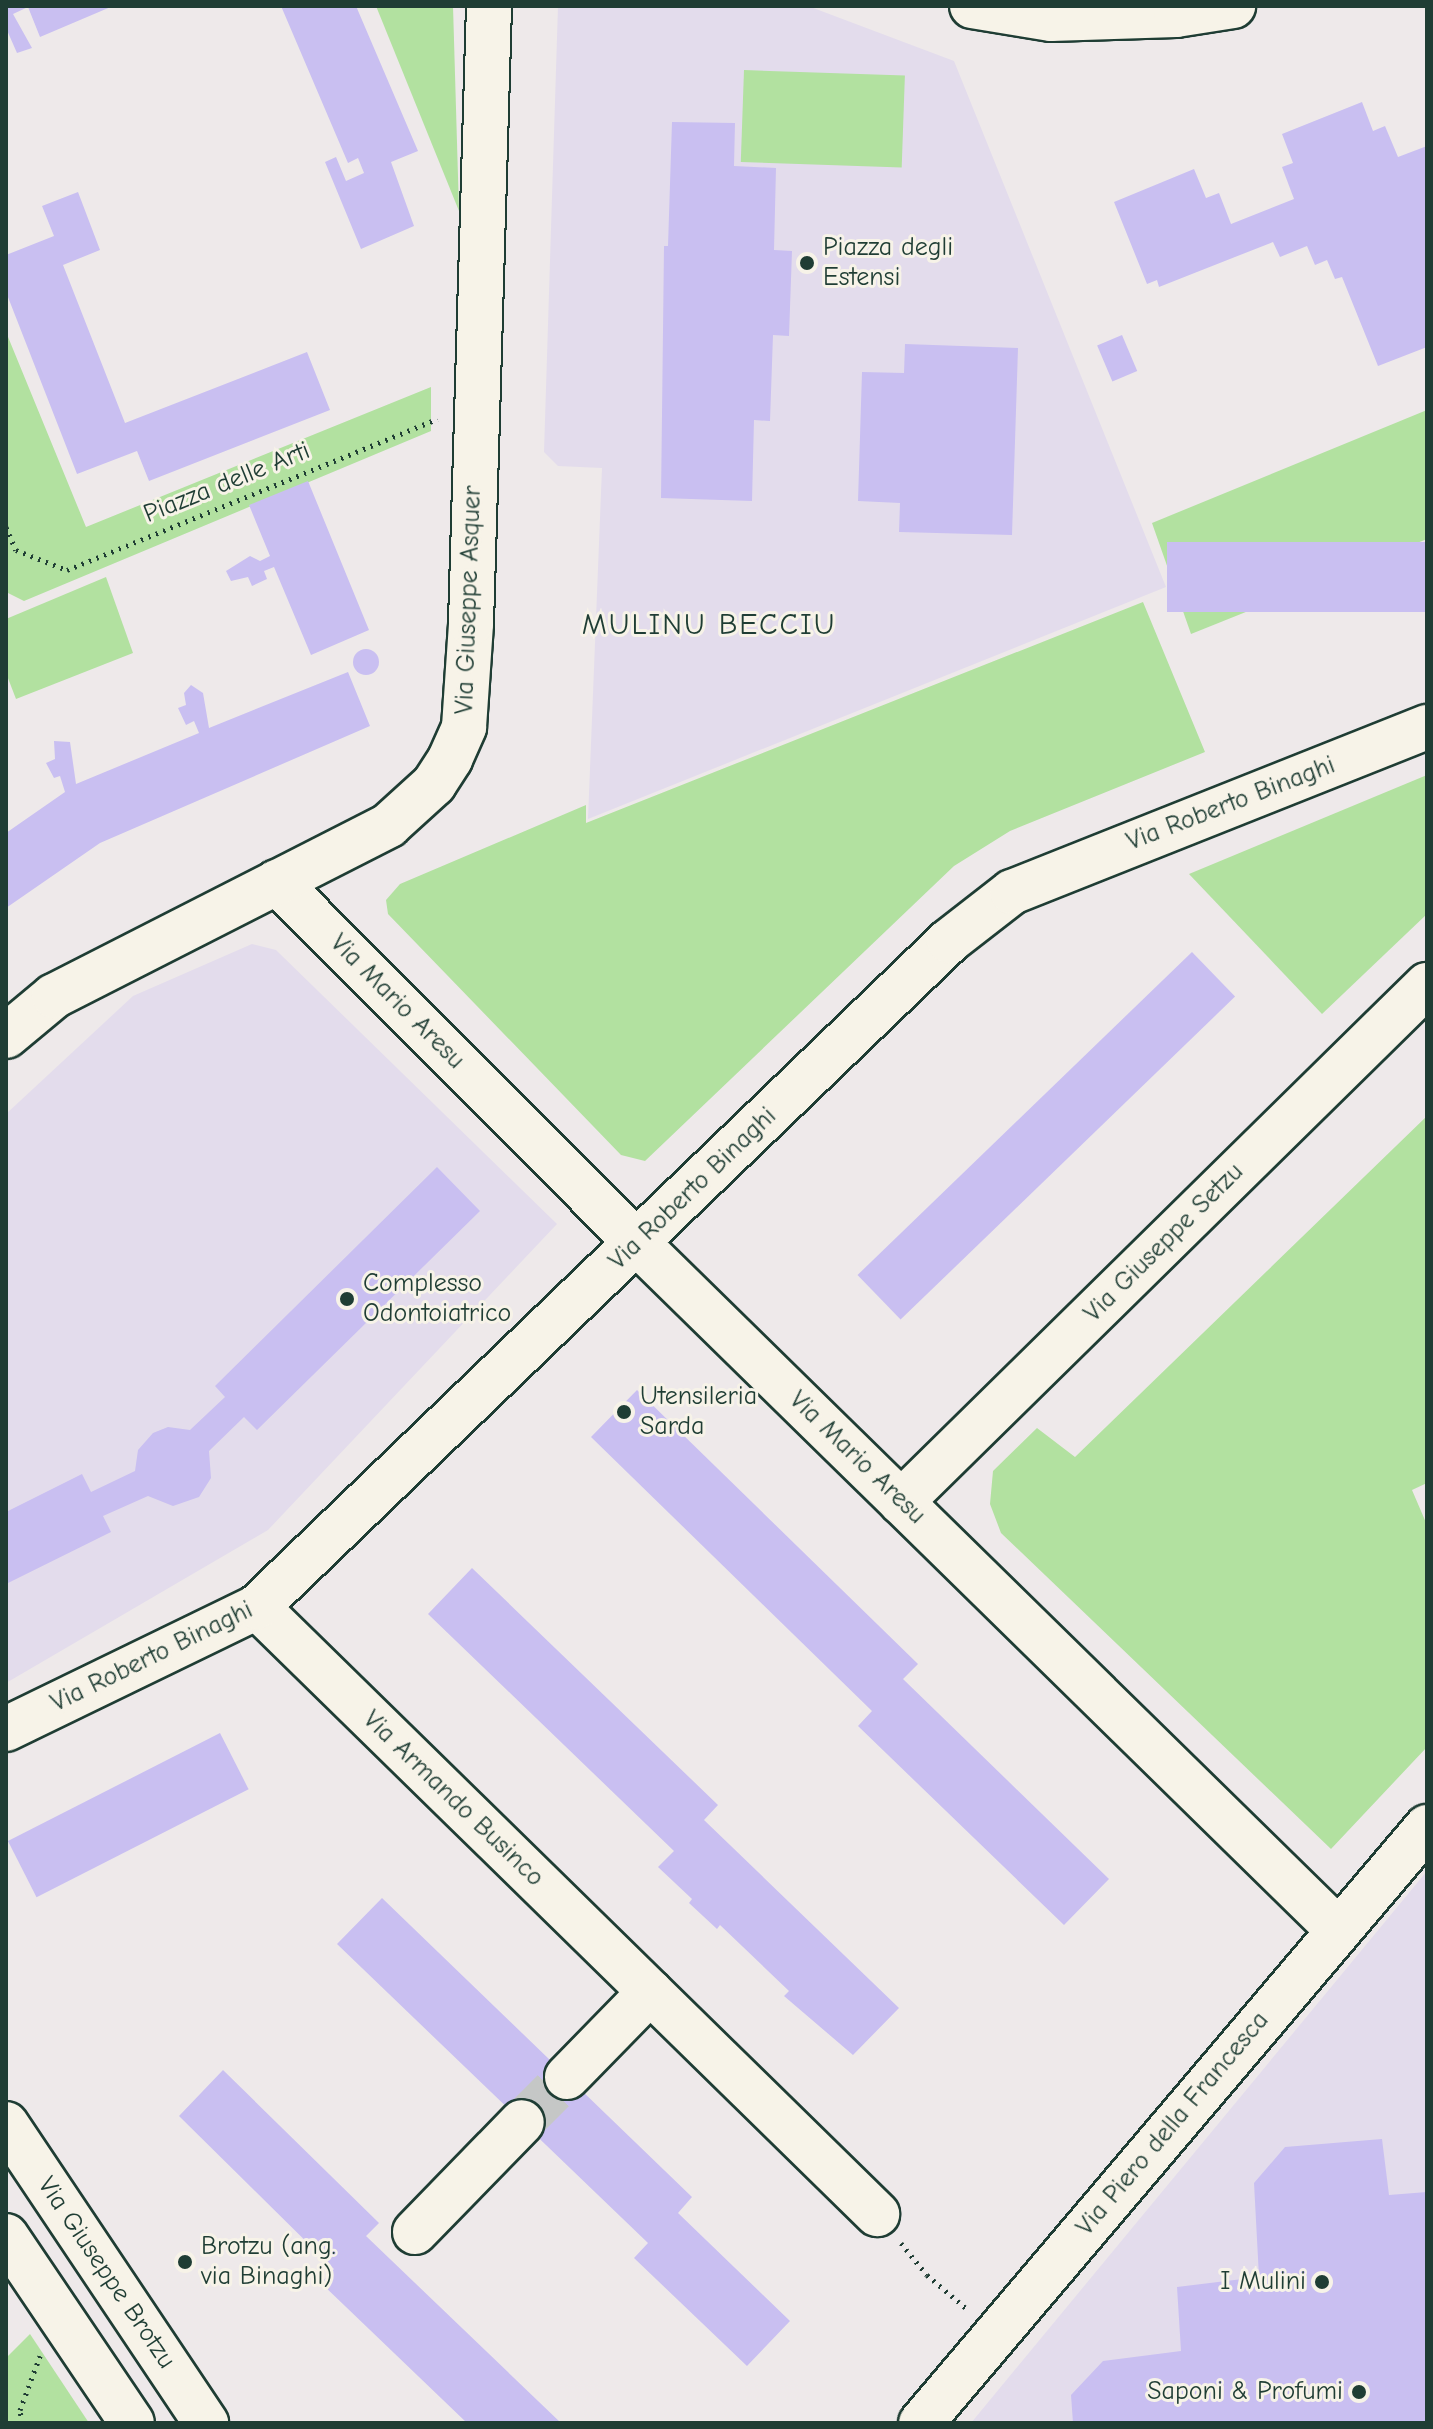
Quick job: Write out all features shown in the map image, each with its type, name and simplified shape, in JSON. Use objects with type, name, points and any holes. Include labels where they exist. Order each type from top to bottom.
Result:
[{"type":"street","name":"Via Giuseppe Asquer","points":[[6,1036],[54,996],[389,825],[434,784],[455,749],[464,727],[471,623],[489,6]]},
{"type":"street","points":[[972,6],[1051,19],[1176,15],[1233,6]]},
{"type":"street","name":"Via Roberto Binaghi","points":[[6,1729],[257,1607],[949,941],[1012,892],[1427,727]]},
{"type":"street","name":"Via Mario Aresu","points":[[277,882],[637,1243],[1338,1930]]},
{"type":"street","name":"Via Giuseppe Setzu","points":[[901,1502],[1427,985]]},
{"type":"street","name":"Via Armando Businco","points":[[257,1607],[877,2214]]},
{"type":"street","name":"Via Piero della Francesca","points":[[921,2423],[995,2332],[1427,1827]]},
{"type":"street","points":[[567,2077],[650,1992]]},
{"type":"street","points":[[415,2232],[522,2122]]},
{"type":"street","name":"Via Giuseppe Brotzu","points":[[6,2124],[206,2423]]},
{"type":"street","points":[[6,2236],[132,2423]]},
{"type":"path","name":"Piazza delle Arti","points":[[6,527],[16,550],[67,570],[476,403]]},
{"type":"path","points":[[877,2214],[927,2275],[995,2332]]},
{"type":"path","points":[[22,2423],[20,2410],[33,2366],[46,2348]]},
{"type":"shaded area","name":"Piazza degli Estensi","points":[[558,6],[808,6],[954,61],[1166,587],[588,819],[602,468],[558,466],[544,452]]},
{"type":"shaded area","points":[[252,944],[276,950],[557,1224],[268,1530],[6,1683],[6,1114],[133,996]]},
{"type":"shaded area","points":[[1427,1871],[1427,2423],[971,2423]]},
{"type":"green space","points":[[376,6],[453,6],[459,211]]},
{"type":"green space","points":[[744,70],[905,76],[902,168],[741,162]]},
{"type":"green space","points":[[6,332],[86,527],[431,387],[431,431],[24,601],[6,592]]},
{"type":"green space","points":[[1427,410],[1427,539],[1191,634],[1152,523]]},
{"type":"green space","points":[[106,577],[133,653],[16,699],[6,673],[6,619]]},
{"type":"green space","points":[[1143,602],[1205,752],[1010,831],[954,866],[645,1161],[621,1155],[388,914],[386,900],[400,884],[586,805],[586,823]]},
{"type":"green space","points":[[1427,775],[1427,914],[1322,1014],[1189,874]]},
{"type":"green space","points":[[1427,1116],[1427,1483],[1412,1490],[1427,1525],[1427,1747],[1331,1849],[1001,1533],[990,1504],[993,1471],[1037,1428],[1075,1457]]},
{"type":"green space","points":[[30,2334],[89,2423],[6,2423],[6,2358]]},
{"type":"building","points":[[6,6],[113,6],[40,37],[28,7],[13,14],[32,48],[17,53],[6,28]]},
{"type":"building","points":[[281,6],[356,6],[418,151],[391,162],[414,226],[361,249],[325,162],[336,157],[346,181],[364,173],[358,158],[348,163]]},
{"type":"building","points":[[1362,102],[1373,131],[1385,126],[1398,157],[1427,146],[1427,347],[1378,366],[1342,277],[1335,279],[1327,260],[1315,265],[1307,246],[1280,257],[1273,242],[1159,287],[1157,280],[1147,284],[1114,202],[1194,169],[1206,198],[1219,193],[1231,224],[1294,199],[1282,167],[1293,163],[1282,134]]},
{"type":"building","points":[[672,122],[735,123],[734,166],[776,168],[774,250],[792,251],[789,336],[773,335],[770,421],[754,420],[752,501],[661,498],[664,246],[668,246]]},
{"type":"building","points":[[78,192],[100,250],[63,265],[125,423],[307,352],[330,410],[149,481],[137,451],[77,474],[6,292],[6,255],[54,236],[42,206]]},
{"type":"building","points":[[1122,335],[1137,371],[1112,381],[1097,346]]},
{"type":"building","points":[[905,344],[1018,348],[1012,535],[899,532],[900,503],[858,501],[862,372],[904,373]]},
{"type":"building","points":[[308,481],[369,630],[311,655],[274,567],[264,571],[267,579],[252,586],[248,577],[231,581],[226,571],[250,556],[260,561],[270,556],[249,505]]},
{"type":"building","points":[[1167,542],[1427,542],[1427,612],[1167,612]]},
{"type":"building","points":[[366,649],[375,653],[379,662],[375,671],[366,675],[357,671],[353,662],[357,653]]},
{"type":"building","points":[[348,672],[370,726],[100,843],[6,908],[6,833],[65,792],[60,776],[54,778],[46,763],[55,759],[54,741],[70,742],[76,784],[199,733],[194,721],[186,725],[178,708],[186,705],[184,693],[191,685],[203,693],[209,728]]},
{"type":"building","points":[[1192,952],[1235,997],[901,1320],[858,1275]]},
{"type":"building","name":"Complesso Odontoiatrico","points":[[437,1167],[480,1211],[257,1430],[244,1417],[209,1451],[211,1478],[199,1497],[173,1506],[148,1496],[103,1516],[111,1532],[6,1584],[6,1512],[82,1474],[91,1492],[135,1471],[138,1450],[153,1433],[168,1427],[190,1430],[225,1397],[215,1386]]},
{"type":"building","points":[[637,1390],[918,1664],[903,1679],[1109,1879],[1064,1925],[858,1726],[872,1711],[591,1437]]},
{"type":"building","points":[[472,1568],[718,1805],[704,1820],[899,2008],[853,2055],[784,1996],[789,1991],[720,1925],[717,1929],[689,1903],[692,1899],[658,1867],[674,1851],[428,1614]]},
{"type":"building","points":[[220,1733],[249,1789],[37,1897],[8,1841]]},
{"type":"building","points":[[382,1898],[692,2197],[678,2213],[790,2321],[747,2366],[634,2258],[648,2243],[337,1944]]},
{"type":"building","points":[[223,2070],[379,2223],[366,2236],[561,2423],[467,2423],[321,2283],[334,2269],[179,2116]]},
{"type":"building","name":"I Mulini","points":[[1382,2139],[1389,2195],[1427,2192],[1427,2423],[1073,2423],[1071,2395],[1103,2361],[1181,2351],[1177,2287],[1259,2277],[1254,2183],[1285,2147]]},
{"type":"tunnel","points":[[522,2122],[567,2077]]},
{"type":"place","name":"Piazza degli Estensi","points":[[807,263]]},
{"type":"place","name":"Complesso Odontoiatrico","points":[[347,1299]]},
{"type":"place","name":"Utensileria Sarda","points":[[624,1412]]},
{"type":"place","name":"Brotzu (ang. via Binaghi)","points":[[185,2262]]},
{"type":"place","name":"I Mulini","points":[[1322,2282]]},
{"type":"place","name":"Saponi & Profumi","points":[[1359,2392]]},
{"type":"district","name":"MULINU BECCIU","points":[[709,625]]}]
